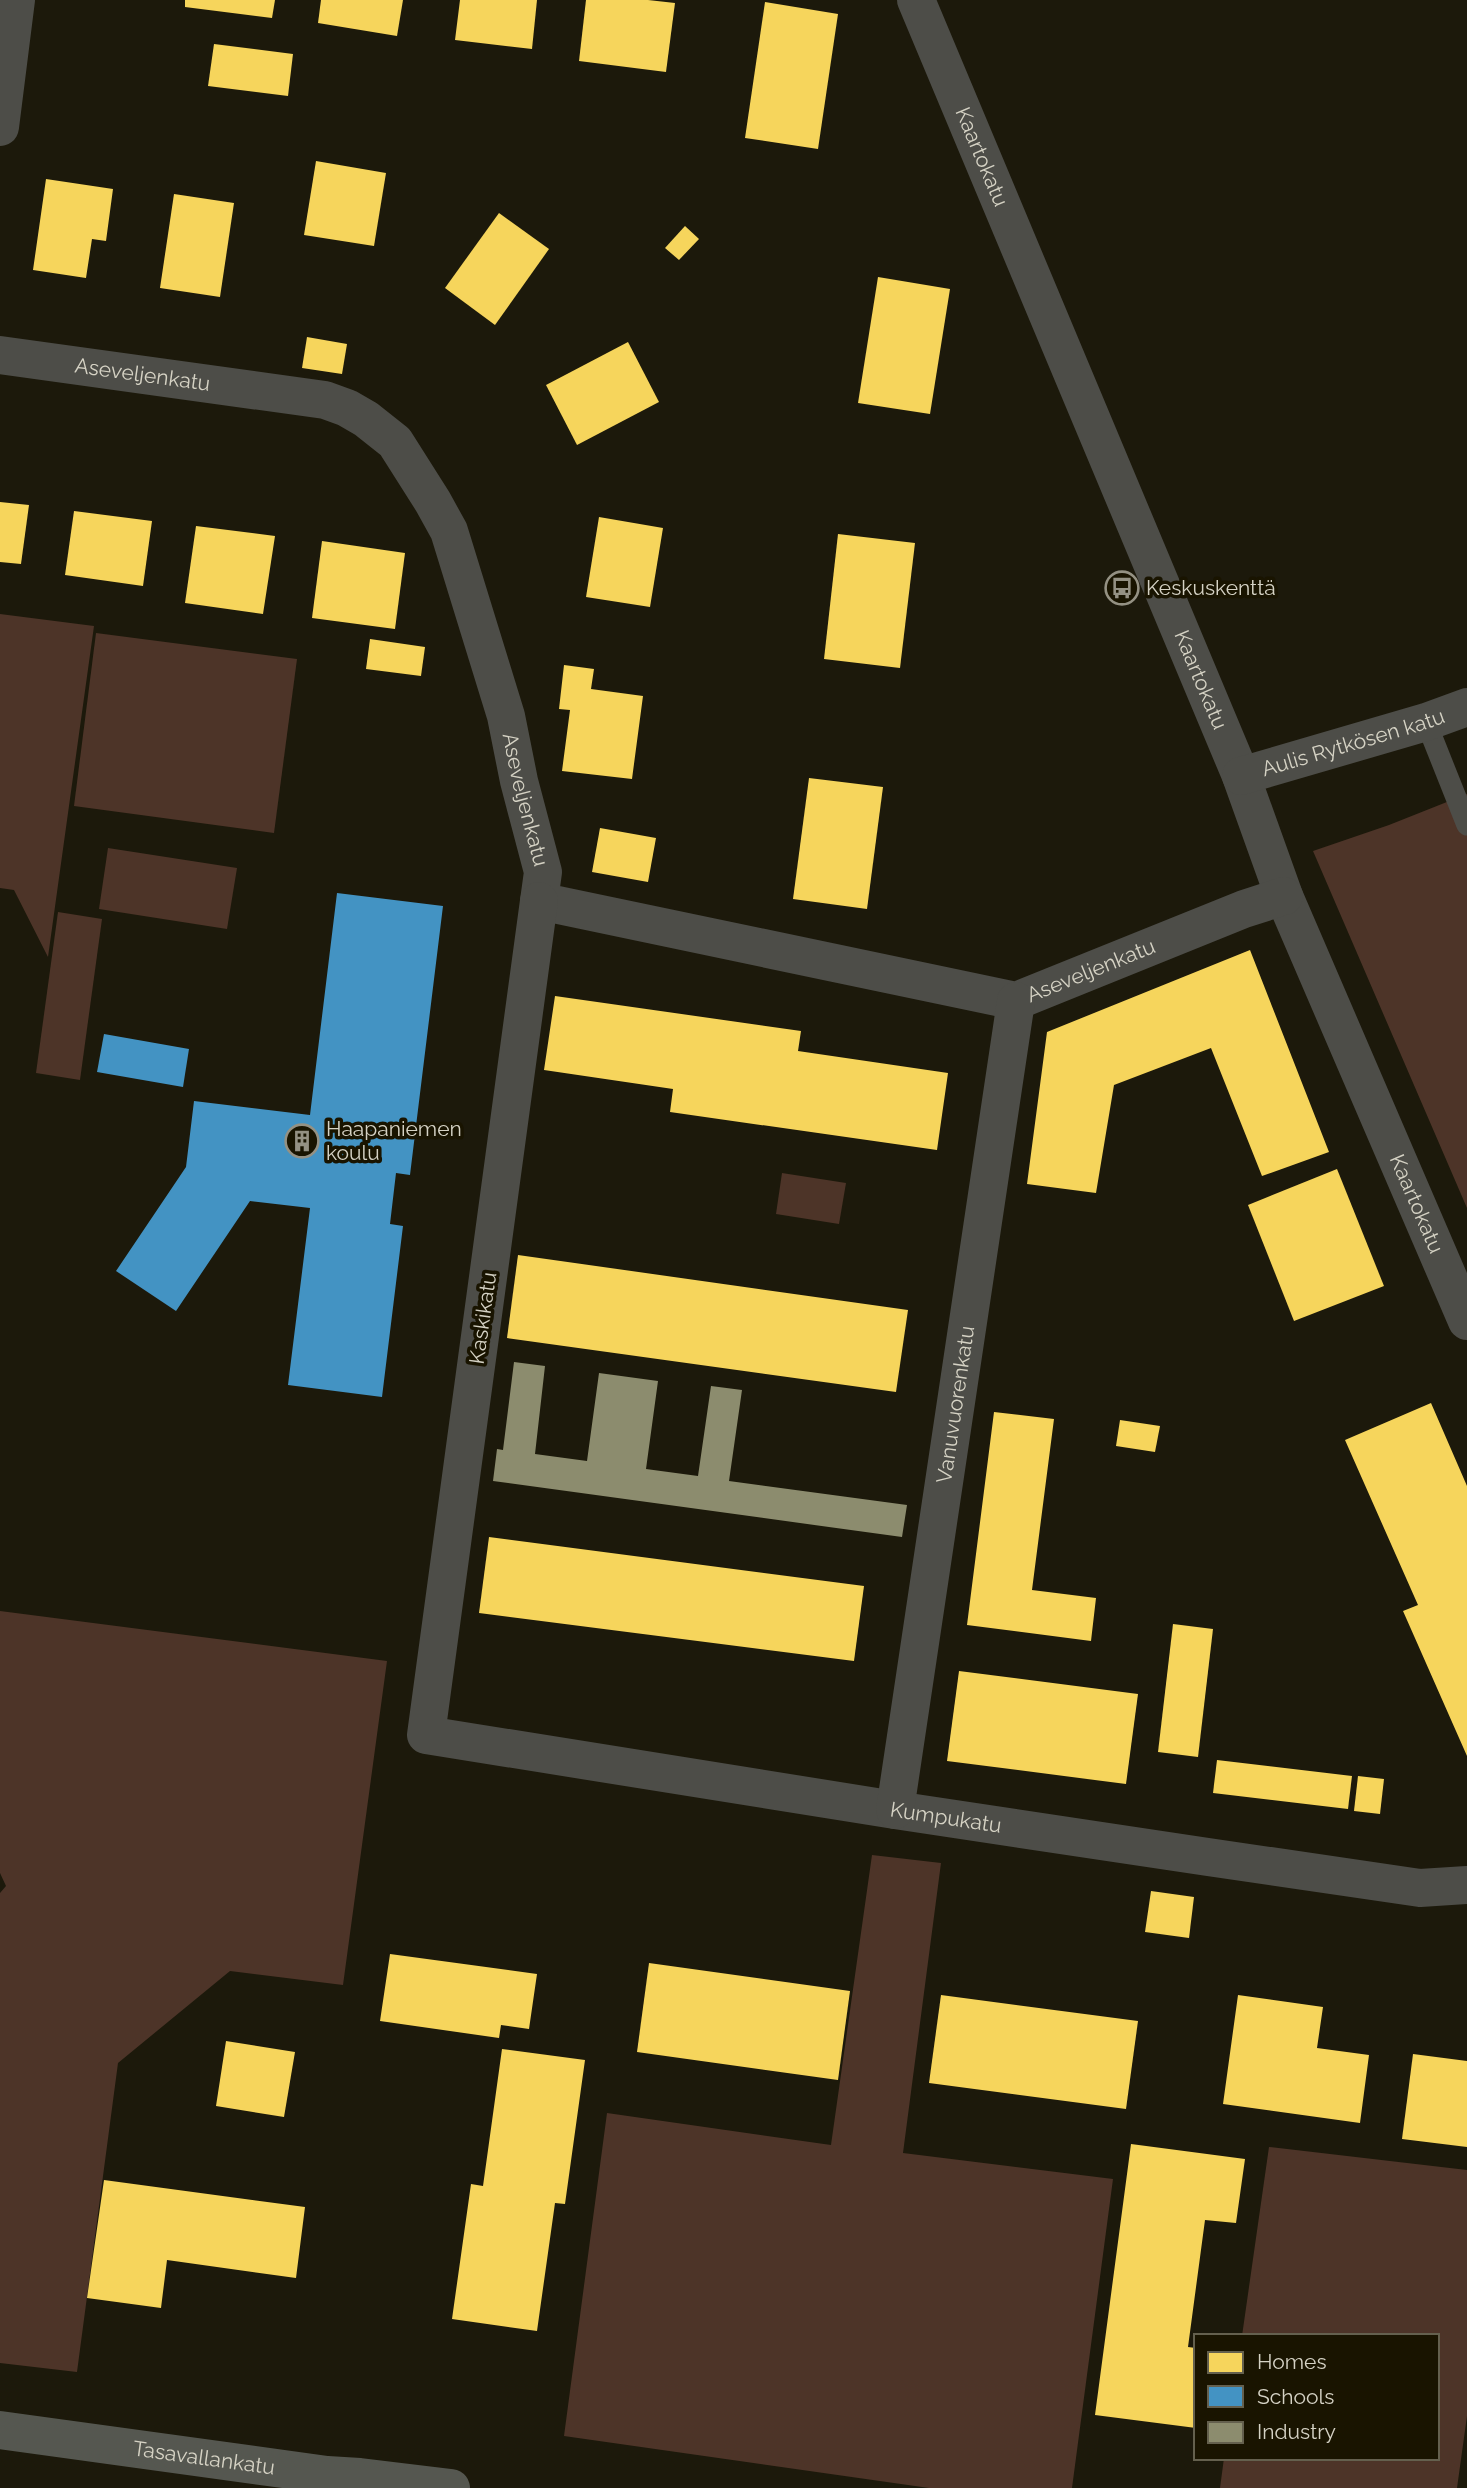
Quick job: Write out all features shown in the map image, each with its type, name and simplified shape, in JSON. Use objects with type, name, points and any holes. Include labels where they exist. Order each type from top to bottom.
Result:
[{"type":"main road","name":"Tasavallankatu","points":[[0,2430],[327,2475],[359,2482],[451,2488]]},
{"type":"street","points":[[0,127],[16,0]]},
{"type":"street","name":"Kaartokatu","points":[[916,0],[1241,776],[1284,896],[1467,1321]]},
{"type":"street","name":"Aseveljenkatu","points":[[0,355],[325,400],[366,419],[395,442],[449,531],[506,716],[519,781],[543,872],[539,901],[1016,1001],[1244,909],[1284,896]]},
{"type":"street","name":"Aulis Rytkösen katu","points":[[1241,776],[1426,722],[1467,707]]},
{"type":"street","name":"Kaskikatu","points":[[426,1735],[539,901]]},
{"type":"street","name":"Vanuvuorenkatu","points":[[895,1810],[1016,1001]]},
{"type":"street","name":"Kumpukatu","points":[[426,1735],[895,1810],[1420,1888],[1467,1885]]},
{"type":"lane","points":[[1426,722],[1467,825]]},
{"type":"shaded area","points":[[0,614],[94,626],[48,957],[14,890],[0,888]]},
{"type":"shaded area","points":[[96,633],[297,659],[274,833],[74,806]]},
{"type":"shaded area","points":[[1467,794],[1467,1208],[1313,851]]},
{"type":"shaded area","points":[[108,848],[237,868],[227,929],[99,909]]},
{"type":"shaded area","points":[[58,912],[102,919],[80,1080],[36,1073]]},
{"type":"shaded area","points":[[782,1173],[846,1183],[839,1224],[776,1214]]},
{"type":"shaded area","points":[[0,1611],[387,1661],[343,1985],[230,1971],[118,2063],[77,2372],[0,2363],[0,1893],[6,1886],[0,1873]]},
{"type":"shaded area","points":[[872,1855],[941,1863],[903,2153],[1113,2179],[1072,2488],[929,2488],[564,2436],[607,2113],[831,2145]]},
{"type":"shaded area","points":[[1269,2147],[1467,2170],[1467,2416],[1457,2488],[1220,2488],[1224,2460],[1439,2460],[1439,2334],[1242,2334]]},
{"type":"building: Homes","points":[[185,0],[275,0],[272,18],[185,7]]},
{"type":"building: Homes","points":[[321,0],[403,0],[397,36],[318,23]]},
{"type":"building: Homes","points":[[460,0],[537,0],[532,49],[455,40]]},
{"type":"building: Homes","points":[[586,0],[675,3],[666,72],[579,61]]},
{"type":"building: Homes","points":[[765,2],[838,14],[818,149],[745,138]]},
{"type":"building: Homes","points":[[214,44],[293,54],[288,96],[208,86]]},
{"type":"building: Homes","points":[[316,161],[386,173],[374,246],[304,235]]},
{"type":"building: Homes","points":[[46,179],[113,189],[106,241],[92,239],[86,278],[33,270]]},
{"type":"building: Homes","points":[[174,194],[234,203],[220,297],[160,288]]},
{"type":"building: Homes","points":[[499,213],[549,249],[495,325],[445,288]]},
{"type":"building: Homes","points":[[685,226],[699,239],[679,260],[665,248]]},
{"type":"building: Homes","points":[[878,277],[950,289],[930,414],[858,403]]},
{"type":"building: Homes","points":[[307,337],[347,344],[342,374],[302,368]]},
{"type":"building: Homes","points":[[628,342],[659,402],[577,445],[546,385]]},
{"type":"building: Homes","points":[[0,502],[29,505],[21,564],[0,562]]},
{"type":"building: Homes","points":[[74,511],[152,521],[143,586],[65,575]]},
{"type":"building: Homes","points":[[599,517],[663,528],[650,607],[586,597]]},
{"type":"building: Homes","points":[[196,526],[275,536],[263,614],[185,603]]},
{"type":"building: Homes","points":[[838,534],[915,543],[900,668],[824,659]]},
{"type":"building: Homes","points":[[322,541],[405,553],[395,629],[312,618]]},
{"type":"building: Homes","points":[[370,639],[425,647],[421,676],[366,669]]},
{"type":"building: Homes","points":[[564,665],[594,669],[591,689],[643,696],[632,779],[562,771],[570,710],[559,709]]},
{"type":"building: Homes","points":[[809,778],[883,787],[867,909],[793,899]]},
{"type":"building: Homes","points":[[600,828],[656,838],[648,882],[592,872]]},
{"type":"building: Homes","points":[[1250,950],[1329,1152],[1262,1176],[1211,1048],[1114,1085],[1096,1193],[1027,1184],[1047,1032]]},
{"type":"building: Homes","points":[[555,996],[801,1031],[798,1051],[948,1073],[937,1150],[670,1112],[673,1089],[544,1070]]},
{"type":"building: Homes","points":[[1337,1169],[1384,1286],[1294,1321],[1248,1205]]},
{"type":"building: Homes","points":[[518,1255],[908,1310],[896,1392],[507,1338]]},
{"type":"building: Homes","points":[[1431,1403],[1467,1486],[1467,1756],[1403,1611],[1418,1605],[1345,1440]]},
{"type":"building: Homes","points":[[994,1412],[1054,1419],[1032,1590],[1096,1598],[1091,1641],[967,1625]]},
{"type":"building: Homes","points":[[1120,1420],[1160,1426],[1155,1452],[1116,1446]]},
{"type":"building: Homes","points":[[489,1537],[864,1586],[854,1661],[479,1613]]},
{"type":"building: Homes","points":[[1173,1624],[1213,1629],[1198,1757],[1158,1752]]},
{"type":"building: Homes","points":[[959,1671],[1138,1694],[1126,1784],[947,1761]]},
{"type":"building: Homes","points":[[1217,1760],[1352,1776],[1348,1809],[1213,1793]]},
{"type":"building: Homes","points":[[1358,1776],[1384,1779],[1380,1814],[1354,1811]]},
{"type":"building: Homes","points":[[1151,1891],[1194,1897],[1189,1938],[1145,1932]]},
{"type":"building: Homes","points":[[390,1954],[537,1974],[529,2029],[501,2025],[499,2038],[380,2021]]},
{"type":"building: Homes","points":[[649,1963],[850,1991],[838,2080],[637,2052]]},
{"type":"building: Homes","points":[[941,1995],[1138,2021],[1126,2109],[929,2083]]},
{"type":"building: Homes","points":[[1238,1995],[1323,2007],[1317,2048],[1369,2055],[1360,2123],[1223,2104]]},
{"type":"building: Homes","points":[[226,2041],[295,2052],[284,2117],[216,2106]]},
{"type":"building: Homes","points":[[502,2049],[585,2060],[565,2204],[555,2203],[537,2331],[452,2319],[471,2184],[483,2186]]},
{"type":"building: Homes","points":[[1413,2054],[1467,2061],[1467,2147],[1402,2139]]},
{"type":"building: Homes","points":[[1131,2144],[1245,2159],[1236,2223],[1205,2220],[1188,2347],[1194,2348],[1194,2428],[1095,2415]]},
{"type":"building: Homes","points":[[104,2180],[305,2207],[296,2278],[167,2260],[161,2308],[87,2298]]},
{"type":"building: Schools","name":"Haapaniemen koulu","points":[[337,893],[443,906],[410,1175],[396,1173],[390,1224],[403,1226],[382,1397],[288,1385],[310,1208],[250,1201],[176,1311],[116,1271],[186,1167],[194,1101],[310,1115]]},
{"type":"building: Schools","points":[[104,1034],[189,1049],[183,1087],[97,1072]]},
{"type":"building: Industry","points":[[514,1362],[545,1366],[535,1454],[587,1461],[599,1373],[658,1381],[646,1469],[698,1476],[711,1386],[742,1390],[729,1481],[907,1505],[902,1537],[493,1481],[497,1449],[503,1450]]},
{"type":"place","name":"Keskuskenttä","points":[[1122,588]]},
{"type":"place","name":"Haapaniemen koulu","points":[[302,1141]]}]
